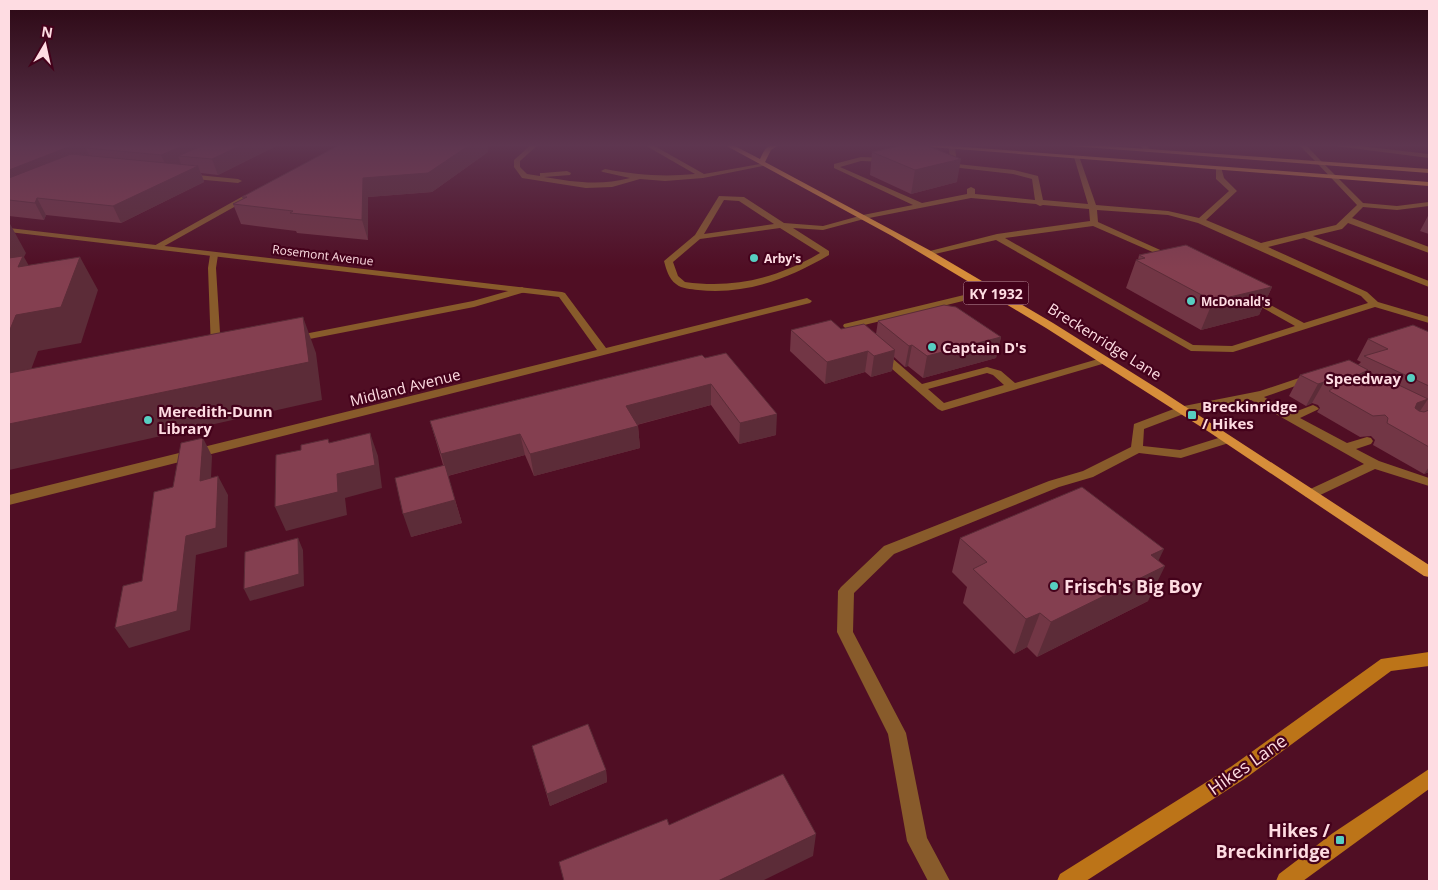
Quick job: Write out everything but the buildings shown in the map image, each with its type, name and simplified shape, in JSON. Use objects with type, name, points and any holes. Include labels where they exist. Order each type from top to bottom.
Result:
[{"type":"main road","name":"Breckenridge Lane","points":[[803,186],[993,291],[1105,360],[1429,572]]},
{"type":"main road","name":"Hikes Lane","points":[[1067,881],[1239,772],[1387,664],[1429,659]]},
{"type":"main road","points":[[1286,881],[1340,840],[1429,778]]},
{"type":"street","points":[[583,186],[598,186]]},
{"type":"street","points":[[876,186],[922,206]]},
{"type":"street","points":[[1036,186],[1040,204]]},
{"type":"street","points":[[1086,186],[1093,207],[1094,223]]},
{"type":"street","points":[[1201,221],[1233,192],[1227,186]]},
{"type":"street","points":[[1342,186],[1361,205],[1397,208],[1429,204]]},
{"type":"street","points":[[156,247],[257,192]]},
{"type":"street","points":[[825,240],[781,225],[741,199],[722,198],[698,237],[668,261],[672,274],[682,284],[719,289],[759,285],[805,266],[825,240],[862,217],[922,206],[971,193],[1040,204],[1168,213],[1201,221],[1364,294],[1375,304],[1429,320]]},
{"type":"street","points":[[1260,246],[1339,227],[1361,205]]},
{"type":"street","points":[[1346,219],[1429,250]]},
{"type":"street","points":[[929,254],[997,237],[1094,223],[1184,263]]},
{"type":"street","points":[[698,237],[781,225],[825,240]]},
{"type":"street","name":"Rosemont Avenue","points":[[9,230],[562,295],[605,353]]},
{"type":"street","points":[[1304,234],[1429,284]]},
{"type":"street","points":[[997,237],[1191,348],[1233,349],[1375,304]]},
{"type":"street","points":[[214,255],[212,268],[215,348],[223,352]]},
{"type":"street","points":[[280,342],[474,304],[522,290]]},
{"type":"street","points":[[993,291],[848,326],[942,407],[1105,360]]},
{"type":"street","points":[[1239,291],[1304,327]]},
{"type":"street","name":"Midland Avenue","points":[[9,500],[605,353],[807,301]]},
{"type":"street","points":[[920,388],[987,370],[998,374],[1013,387]]},
{"type":"street","points":[[1136,449],[1138,428],[1184,410],[1253,396],[1321,374]]},
{"type":"street","points":[[1253,396],[1374,464],[1429,482]]},
{"type":"street","points":[[1291,417],[1313,410]]},
{"type":"street","points":[[939,881],[917,841],[897,734],[845,632],[846,591],[888,550],[1045,487],[1088,474],[1136,449],[1181,454],[1228,439]]},
{"type":"street","points":[[1345,448],[1367,441]]},
{"type":"street","points":[[1311,494],[1374,464]]},
{"type":"place","name":"Arby's","points":[[754,258]]},
{"type":"place","name":"McDonald's","points":[[1191,301]]},
{"type":"place","name":"Captain D's","points":[[932,347]]},
{"type":"place","name":"Speedway","points":[[1411,378]]},
{"type":"place","name":"Breckinridge / Hikes","points":[[1192,415]]},
{"type":"place","name":"Meredith-Dunn Library","points":[[148,420]]},
{"type":"place","name":"Frisch's Big Boy","points":[[1054,586]]},
{"type":"place","name":"Hikes / Breckinridge","points":[[1340,840]]}]
